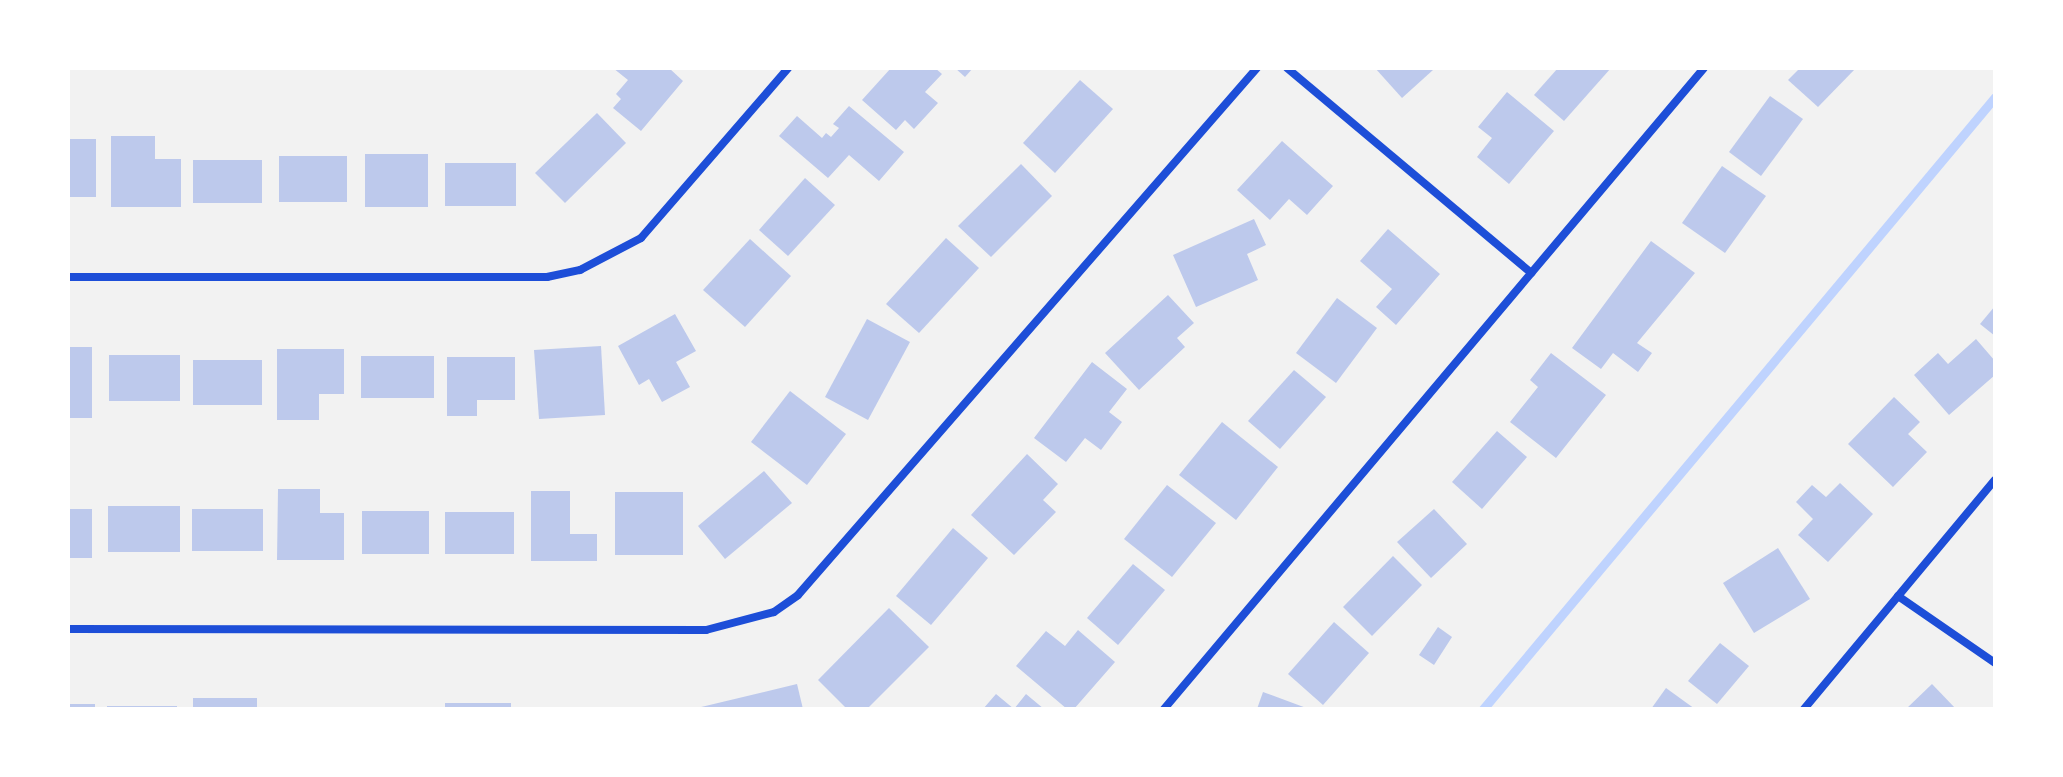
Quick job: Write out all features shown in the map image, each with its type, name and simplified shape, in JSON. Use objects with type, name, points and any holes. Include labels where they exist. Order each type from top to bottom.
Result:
[{"type":"street","points":[[68,277],[547,277],[612,256],[641,238],[788,68]]},
{"type":"street","points":[[68,629],[706,630],[745,623],[798,595],[1257,68]]},
{"type":"street","points":[[1287,68],[1531,273]]},
{"type":"street","points":[[1164,709],[1704,68]]},
{"type":"street","points":[[1804,709],[1995,480]]},
{"type":"street","points":[[1898,596],[1995,663]]},
{"type":"building","points":[[613,68],[669,68],[683,81],[641,131],[613,108],[621,99],[616,94],[628,80]]},
{"type":"building","points":[[891,68],[935,68],[942,74],[925,92],[938,103],[914,129],[905,120],[896,130],[862,100]]},
{"type":"building","points":[[955,68],[973,68],[965,77]]},
{"type":"building","points":[[1375,68],[1431,68],[1433,70],[1402,98]]},
{"type":"building","points":[[1558,68],[1611,68],[1564,121],[1534,95]]},
{"type":"building","points":[[1800,68],[1856,68],[1818,107],[1788,80]]},
{"type":"building","points":[[1080,80],[1113,109],[1055,173],[1023,143]]},
{"type":"building","points":[[1507,92],[1554,131],[1509,184],[1477,157],[1492,138],[1478,127]]},
{"type":"building","points":[[1770,96],[1803,119],[1761,176],[1729,152]]},
{"type":"building","points":[[849,106],[904,152],[879,181],[849,155],[828,178],[779,136],[797,116],[822,138],[826,133],[831,137],[839,128],[833,124]]},
{"type":"building","points":[[597,113],[626,143],[565,203],[535,173]]},
{"type":"building","points":[[111,136],[155,136],[155,159],[181,159],[181,207],[111,207]]},
{"type":"building","points":[[68,139],[96,139],[96,197],[68,197]]},
{"type":"building","points":[[1282,141],[1333,186],[1307,215],[1289,199],[1270,220],[1237,190]]},
{"type":"building","points":[[365,154],[428,154],[428,207],[365,207]]},
{"type":"building","points":[[279,156],[347,156],[347,202],[279,202]]},
{"type":"building","points":[[193,160],[262,160],[262,203],[193,203]]},
{"type":"building","points":[[445,163],[516,163],[516,206],[445,206]]},
{"type":"building","points":[[1021,164],[1052,196],[991,257],[958,226]]},
{"type":"building","points":[[1722,166],[1766,196],[1725,253],[1682,223]]},
{"type":"building","points":[[805,178],[835,205],[788,256],[759,230]]},
{"type":"building","points":[[1254,219],[1266,245],[1247,254],[1258,280],[1196,307],[1173,255]]},
{"type":"building","points":[[1388,229],[1440,274],[1396,325],[1376,307],[1392,289],[1360,261]]},
{"type":"building","points":[[946,238],[979,268],[919,333],[886,304]]},
{"type":"building","points":[[750,239],[791,276],[745,327],[703,290]]},
{"type":"building","points":[[1651,241],[1695,273],[1637,343],[1652,353],[1638,372],[1613,353],[1601,369],[1572,348]]},
{"type":"building","points":[[1168,295],[1194,323],[1177,338],[1185,347],[1139,390],[1105,353]]},
{"type":"building","points":[[1337,298],[1377,328],[1336,383],[1296,353]]},
{"type":"building","points":[[1995,306],[1995,336],[1980,324]]},
{"type":"building","points":[[675,314],[696,351],[676,362],[690,387],[662,402],[649,379],[639,385],[618,346]]},
{"type":"building","points":[[867,319],[910,342],[868,420],[825,397]]},
{"type":"building","points":[[1976,339],[1995,361],[1995,375],[1949,415],[1914,375],[1938,353],[1948,364]]},
{"type":"building","points":[[601,346],[605,415],[539,419],[534,350]]},
{"type":"building","points":[[68,347],[92,347],[92,418],[68,418]]},
{"type":"building","points":[[277,349],[344,349],[344,394],[319,394],[319,420],[277,420]]},
{"type":"building","points":[[1551,353],[1606,395],[1556,458],[1510,422],[1538,387],[1530,380]]},
{"type":"building","points":[[109,355],[180,355],[180,401],[109,401]]},
{"type":"building","points":[[361,356],[434,356],[434,398],[361,398]]},
{"type":"building","points":[[447,357],[515,357],[515,400],[477,400],[477,416],[447,416]]},
{"type":"building","points":[[193,360],[262,360],[262,405],[193,405]]},
{"type":"building","points":[[1092,362],[1127,389],[1109,412],[1122,422],[1101,450],[1085,438],[1066,462],[1034,438]]},
{"type":"building","points":[[1294,370],[1326,397],[1280,449],[1248,421]]},
{"type":"building","points":[[790,391],[846,434],[807,485],[751,442]]},
{"type":"building","points":[[1894,397],[1920,422],[1908,434],[1927,452],[1893,487],[1848,444]]},
{"type":"building","points":[[1222,422],[1278,467],[1236,520],[1179,475]]},
{"type":"building","points":[[1497,431],[1527,457],[1482,509],[1452,482]]},
{"type":"building","points":[[1027,454],[1058,484],[1043,500],[1056,512],[1014,555],[971,515]]},
{"type":"building","points":[[764,471],[792,503],[725,559],[698,526]]},
{"type":"building","points":[[1840,483],[1873,514],[1828,562],[1798,535],[1813,519],[1796,502],[1812,485],[1826,497]]},
{"type":"building","points":[[1167,485],[1216,523],[1172,577],[1124,539]]},
{"type":"building","points":[[278,489],[320,489],[320,513],[344,513],[344,560],[277,560]]},
{"type":"building","points":[[531,491],[570,491],[570,534],[597,534],[597,561],[531,561]]},
{"type":"building","points":[[615,492],[683,492],[683,555],[615,555]]},
{"type":"building","points":[[108,506],[180,506],[180,552],[108,552]]},
{"type":"building","points":[[68,509],[92,509],[92,558],[68,558]]},
{"type":"building","points":[[192,509],[263,509],[263,551],[192,551]]},
{"type":"building","points":[[1434,509],[1467,544],[1431,578],[1397,542]]},
{"type":"building","points":[[362,511],[429,511],[429,554],[362,554]]},
{"type":"building","points":[[445,512],[514,512],[514,554],[445,554]]},
{"type":"building","points":[[953,528],[988,558],[931,625],[896,596]]},
{"type":"building","points":[[1778,548],[1810,599],[1754,633],[1723,583]]},
{"type":"building","points":[[1393,556],[1422,585],[1372,636],[1343,607]]},
{"type":"building","points":[[1133,564],[1165,590],[1118,645],[1087,618]]},
{"type":"building","points":[[889,608],[929,647],[867,709],[847,709],[818,680]]},
{"type":"building","points":[[1334,622],[1369,653],[1323,705],[1288,674]]},
{"type":"building","points":[[1438,627],[1452,637],[1434,665],[1419,655]]},
{"type":"building","points":[[1078,630],[1115,662],[1074,709],[1067,709],[1016,666],[1046,631],[1065,646]]},
{"type":"building","points":[[1720,643],[1749,666],[1717,704],[1688,681]]},
{"type":"building","points":[[797,684],[803,709],[697,709],[697,708]]},
{"type":"building","points":[[1932,684],[1956,709],[1906,709]]},
{"type":"building","points":[[1666,688],[1695,709],[1651,709]]},
{"type":"building","points":[[1263,692],[1309,709],[1257,709]]},
{"type":"building","points":[[996,694],[1014,709],[983,709]]},
{"type":"building","points":[[1026,694],[1044,709],[1014,709]]},
{"type":"building","points":[[193,698],[257,698],[257,709],[193,709]]},
{"type":"building","points":[[445,703],[511,703],[511,709],[445,709]]},
{"type":"building","points":[[68,704],[95,704],[95,709],[68,709]]},
{"type":"building","points":[[107,706],[177,706],[177,709],[107,709]]},
{"type":"waterway","points":[[1483,709],[1995,97]]}]
